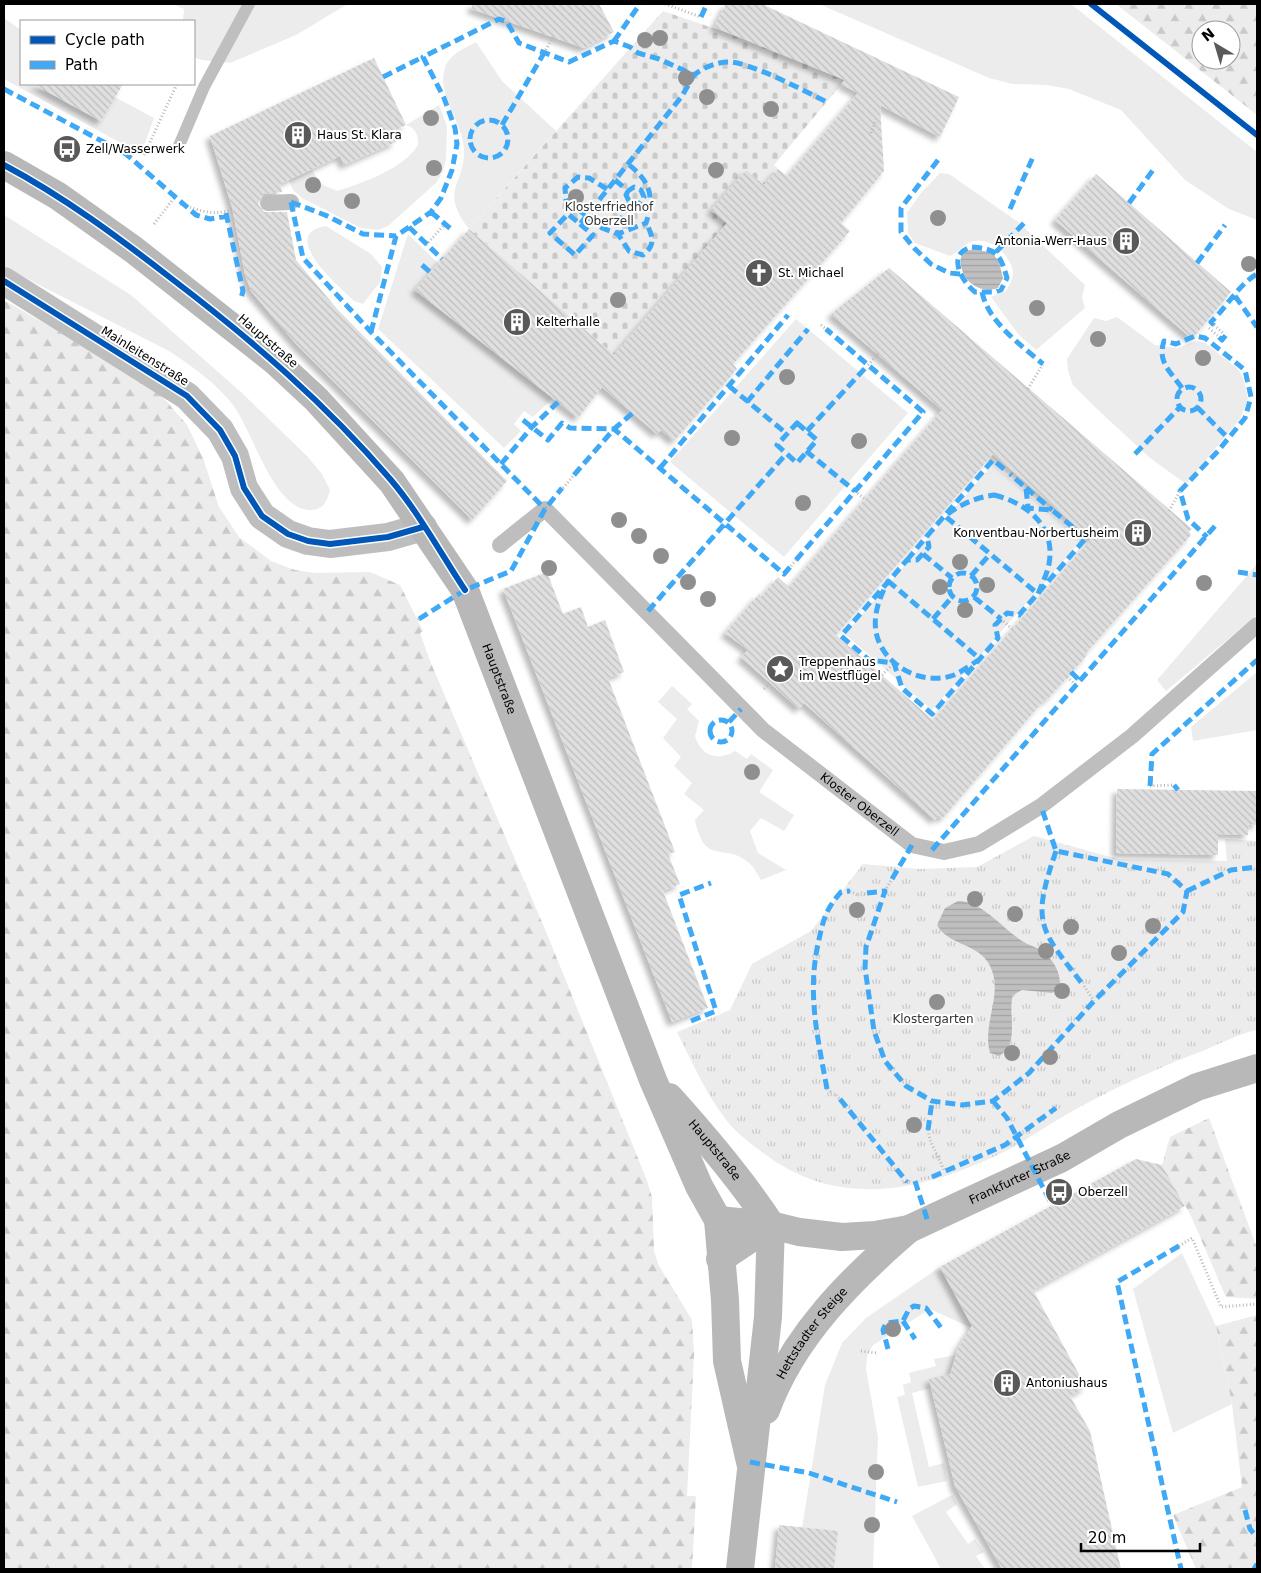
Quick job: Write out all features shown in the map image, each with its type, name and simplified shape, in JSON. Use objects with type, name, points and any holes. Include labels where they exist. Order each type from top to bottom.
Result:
[{"type":"main road","name":"Hauptstraße","points":[[4,165],[58,196],[134,250],[276,361],[316,399],[379,467],[392,482],[423,527],[465,590],[653,1080],[700,1186],[718,1220]]},
{"type":"main road","name":"Frankfurter Straße","points":[[718,1220],[771,1225],[800,1232],[842,1237],[875,1235],[909,1229],[1062,1158],[1119,1125],[1197,1087],[1257,1068]]},
{"type":"main road","name":"Hauptstraße","points":[[653,1080],[715,1148],[746,1187],[771,1225]]},
{"type":"main road","name":"Hettstadter Steige","points":[[718,1220],[725,1300],[726,1361],[750,1462]]},
{"type":"main road","name":"Hettstadter Steige","points":[[740,1569],[750,1462],[768,1317],[771,1225]]},
{"type":"main road","points":[[720,1259],[771,1225]]},
{"type":"main road","name":"Hettstadter Steige","points":[[750,1462],[766,1409],[779,1377],[793,1354],[848,1284],[909,1229]]},
{"type":"street","name":"Mainleitenstraße","points":[[4,281],[187,396],[220,430],[235,456],[244,488],[262,516],[288,534],[308,542],[330,544],[388,536],[423,527]]},
{"type":"lane","points":[[268,203],[291,202]]},
{"type":"lane","name":"Kloster Oberzell","points":[[500,545],[545,509],[764,730],[912,846],[944,852],[978,844],[1042,806],[1132,736],[1257,625]]},
{"type":"path","points":[[666,4],[702,17]]},
{"type":"path","points":[[544,53],[553,37]]},
{"type":"path","points":[[144,156],[178,85]]},
{"type":"path","points":[[871,133],[876,120]]},
{"type":"path","points":[[153,225],[174,198]]},
{"type":"path","points":[[180,204],[204,213],[218,213],[232,209]]},
{"type":"path","points":[[426,245],[445,224]]},
{"type":"path","points":[[821,325],[826,329]]},
{"type":"path","points":[[1214,325],[1223,333]]},
{"type":"path","points":[[1208,328],[1219,337]]},
{"type":"path","points":[[868,365],[878,354]]},
{"type":"path","points":[[1028,389],[1043,364]]},
{"type":"path","points":[[1004,469],[1010,474]]},
{"type":"path","points":[[562,488],[574,475]]},
{"type":"path","points":[[855,491],[865,499]]},
{"type":"path","points":[[1169,511],[1180,492]]},
{"type":"path","points":[[791,566],[796,560]]},
{"type":"path","points":[[1001,619],[1012,629]]},
{"type":"path","points":[[882,675],[894,663]]},
{"type":"path","points":[[1067,677],[1076,685]]},
{"type":"path","points":[[1150,786],[1174,785]]},
{"type":"path","points":[[885,891],[892,879]]},
{"type":"path","points":[[850,892],[857,895]]},
{"type":"path","points":[[1084,986],[1094,1001]]},
{"type":"path","points":[[827,1089],[831,1092]]},
{"type":"path","points":[[836,1095],[840,1099]]},
{"type":"path","points":[[928,1130],[930,1140],[945,1172]]},
{"type":"path","points":[[921,1179],[932,1177]]},
{"type":"path","points":[[1179,1246],[1192,1238],[1221,1307],[1257,1304]]},
{"type":"path","points":[[861,1351],[876,1353]]},
{"type":"green space","points":[[173,4],[346,5],[296,35],[230,63],[195,57],[195,20],[183,20],[184,9]]},
{"type":"green space","points":[[819,4],[1071,4],[1257,152],[1257,220],[1229,209],[1185,180],[1121,110],[1069,89],[1046,85],[1013,84],[989,78]]},
{"type":"green space","points":[[1116,4],[1257,4],[1257,115],[1200,70],[1241,70],[1241,20],[1191,20],[1191,63]]},
{"type":"green space","name":"Klosterfriedhof Oberzell","points":[[663,11],[754,42],[845,80],[774,165],[778,169],[764,185],[746,170],[712,210],[727,223],[614,355],[469,229]]},
{"type":"green space","points":[[4,18],[20,29],[20,85],[71,85],[63,101],[100,121],[115,97],[154,118],[141,154],[4,79]]},
{"type":"green space","points":[[476,42],[502,81],[556,131],[469,229],[455,203],[454,194],[464,156],[463,142],[445,94],[443,74],[446,65],[452,57]]},
{"type":"green space","points":[[439,105],[447,126],[446,159],[443,171],[437,182],[388,226],[379,230],[361,228],[302,198],[293,190],[289,180],[312,170],[321,184],[337,191],[359,184],[393,168],[411,154],[418,145],[416,132],[406,125]]},
{"type":"green space","points":[[940,173],[949,174],[1018,222],[1085,285],[1082,297],[1085,308],[1036,350],[1019,335],[991,297],[1006,291],[1012,278],[1012,267],[1002,252],[992,244],[976,241],[950,256],[915,243],[908,233],[907,213],[921,193]]},
{"type":"green space","points":[[4,215],[131,295],[243,394],[307,456],[322,474],[330,490],[324,504],[312,510],[299,507],[286,498],[266,468],[241,417],[233,405],[219,389],[195,369],[169,351],[4,267]]},
{"type":"green space","points":[[326,226],[371,254],[382,267],[380,282],[363,304],[354,301],[326,274],[309,250],[307,239],[312,231]]},
{"type":"green space","points":[[408,234],[438,263],[416,289],[553,398],[533,417],[524,411],[514,424],[521,431],[504,448],[378,329]]},
{"type":"green space","points":[[4,300],[82,345],[161,395],[187,425],[203,458],[219,507],[239,537],[271,561],[295,570],[315,573],[370,572],[400,585],[423,631],[420,633],[430,661],[547,934],[646,1178],[652,1197],[654,1251],[659,1266],[692,1320],[694,1354],[687,1496],[696,1496],[692,1569],[4,1569]]},
{"type":"green space","points":[[1117,317],[1155,345],[1177,348],[1196,341],[1204,342],[1238,369],[1243,378],[1248,399],[1240,419],[1186,484],[1150,458],[1073,385],[1068,371],[1067,359],[1094,318],[1106,321]]},
{"type":"green space","points":[[796,319],[908,413],[784,557],[670,462]]},
{"type":"green space","points":[[993,464],[1082,540],[932,710],[845,634]]},
{"type":"green space","points":[[1257,564],[1257,615],[1166,691],[1157,680]]},
{"type":"green space","points":[[1257,672],[1257,730],[1193,741],[1191,727]]},
{"type":"green space","points":[[672,686],[692,704],[687,709],[699,721],[695,736],[701,748],[716,756],[722,756],[735,751],[747,759],[751,754],[773,770],[759,792],[794,815],[784,831],[761,818],[750,831],[758,853],[786,870],[761,880],[751,865],[740,857],[710,849],[704,844],[699,835],[695,820],[704,810],[684,794],[692,783],[674,766],[681,757],[663,738],[677,719],[658,702]]},
{"type":"green space","name":"Klostergarten","points":[[1034,836],[1118,859],[1227,861],[1225,839],[1257,841],[1257,1030],[1234,1037],[1129,1082],[1096,1098],[1006,1151],[978,1164],[920,1183],[891,1188],[862,1189],[833,1186],[804,1177],[776,1162],[732,1127],[719,1111],[706,1089],[677,1032],[730,1010],[752,964],[811,931],[863,864],[919,869],[977,867]]},
{"type":"green space","points":[[1209,1118],[1257,1248],[1257,1299],[1226,1297],[1191,1216],[1162,1165],[1170,1137]]},
{"type":"green space","points":[[1182,1253],[1216,1326],[1232,1404],[1173,1433],[1133,1289]]},
{"type":"green space","points":[[940,1267],[974,1329],[930,1309],[873,1345],[867,1356],[866,1369],[878,1437],[873,1569],[834,1569],[838,1531],[802,1528],[825,1385],[842,1343],[866,1318]]},
{"type":"green space","points":[[1257,1315],[1257,1569],[1196,1569],[1173,1515],[1242,1487],[1232,1404],[1216,1326]]},
{"type":"green space","points":[[956,1355],[955,1373],[931,1388],[912,1393],[929,1467],[944,1463],[947,1481],[918,1487],[897,1397],[905,1395],[903,1385],[911,1382],[909,1373],[936,1366],[934,1359]]},
{"type":"green space","points":[[952,1495],[957,1504],[946,1512],[968,1544],[975,1539],[984,1552],[976,1556],[985,1569],[941,1569],[912,1516]]},
{"type":"shaded area","points":[[974,249],[994,255],[999,262],[1003,278],[998,288],[991,290],[983,289],[977,287],[966,278],[961,265],[961,257],[966,251]]},
{"type":"shaded area","points":[[958,901],[967,902],[984,910],[1014,936],[1043,951],[1055,966],[1060,978],[1057,989],[1052,993],[1022,990],[1013,995],[1012,1036],[1010,1044],[999,1056],[990,1053],[988,1041],[995,983],[993,972],[982,955],[947,936],[937,925],[945,908]]},
{"type":"building","points":[[472,4],[599,4],[614,32],[584,48],[472,9]]},
{"type":"building","points":[[726,4],[762,4],[959,97],[940,137],[880,105],[884,171],[841,223],[850,231],[733,364],[737,369],[674,441],[661,430],[657,434],[602,387],[578,418],[415,290],[469,229],[614,355],[727,223],[711,210],[746,170],[764,185],[778,169],[787,176],[858,93],[841,84],[845,80],[714,27]]},
{"type":"building","points":[[374,58],[406,125],[391,132],[396,142],[344,165],[340,156],[280,184],[282,192],[263,194],[258,204],[264,212],[287,212],[296,260],[338,310],[507,481],[472,520],[297,345],[251,291],[245,274],[232,207],[210,136]]},
{"type":"building","points":[[35,85],[122,85],[101,121]]},
{"type":"building","name":"Antonia-Werr-Haus","points":[[1096,174],[1231,292],[1192,339],[1055,220]]},
{"type":"building","name":"Konventbau-Norbertusheim","points":[[889,268],[1192,529],[1189,531],[1191,535],[1046,701],[1045,699],[942,819],[939,815],[935,820],[804,703],[799,709],[741,657],[748,650],[725,633],[759,594],[761,597],[778,577],[789,587],[942,410],[831,314]],"holes":[[[993,454],[1091,539],[933,720],[836,635]]]},
{"type":"building","points":[[547,572],[563,614],[581,607],[588,627],[605,620],[624,672],[608,678],[675,852],[668,854],[680,884],[663,891],[708,1008],[672,1022],[503,589]]},
{"type":"building","points":[[1117,789],[1257,791],[1257,825],[1249,824],[1248,835],[1218,834],[1218,855],[1116,853]]},
{"type":"building","name":"Antoniushaus","points":[[1136,1159],[1162,1165],[1185,1206],[1033,1290],[1086,1387],[1070,1396],[1090,1431],[1121,1569],[1002,1569],[955,1486],[929,1379],[950,1374],[958,1348],[972,1326],[940,1267]]},
{"type":"building","points":[[779,1525],[838,1531],[834,1569],[775,1569]]},
{"type":"waterway","points":[[178,148],[204,87],[249,4]]},
{"type":"marked path","points":[[614,41],[640,4]]},
{"type":"marked path","points":[[701,17],[707,4]]},
{"type":"marked path","points":[[371,332],[396,236],[431,212],[441,198],[452,170],[457,144],[455,128],[444,98],[423,57],[499,19],[507,22],[519,43],[569,62],[614,41],[630,47],[638,53],[659,59],[694,75],[705,68],[726,62],[748,66],[827,102]]},
{"type":"marked path","points":[[502,125],[544,53]]},
{"type":"marked path","points":[[383,77],[423,57]]},
{"type":"marked path","points":[[580,224],[593,235],[575,255],[550,233],[568,214],[580,224],[682,96],[694,75]]},
{"type":"marked path","points":[[4,89],[126,154],[196,215],[210,219],[234,215]]},
{"type":"marked path","points":[[489,120],[502,126],[508,139],[502,152],[489,158],[476,152],[470,139],[476,126],[489,120]]},
{"type":"marked path","points":[[1010,209],[1033,157]]},
{"type":"marked path","points":[[938,160],[901,208],[901,232],[931,264],[949,273],[960,274]]},
{"type":"marked path","points":[[607,189],[589,178],[578,177],[565,188],[566,200],[602,228],[618,234],[646,223],[650,205],[649,190],[646,183],[628,164]]},
{"type":"marked path","points":[[1129,203],[1153,170]]},
{"type":"marked path","points":[[615,180],[628,191],[634,187],[641,190],[644,197],[639,204],[634,205],[630,203],[626,195],[628,191]]},
{"type":"marked path","points":[[291,202],[303,258],[371,332],[545,509]]},
{"type":"marked path","points":[[291,202],[325,215],[363,234],[396,236]]},
{"type":"marked path","points":[[630,203],[623,213],[618,234],[629,251],[643,255],[650,248],[652,236],[646,223]]},
{"type":"marked path","points":[[431,212],[452,230]]},
{"type":"marked path","points":[[226,213],[243,291],[241,298]]},
{"type":"marked path","points":[[996,252],[1026,221]]},
{"type":"marked path","points":[[1197,263],[1225,225]]},
{"type":"marked path","points":[[409,227],[442,259]]},
{"type":"marked path","points":[[972,247],[992,251],[999,258],[1007,278],[1001,290],[995,292],[975,292],[965,281],[958,268],[958,261],[964,250],[972,247]]},
{"type":"marked path","points":[[422,265],[430,272]]},
{"type":"marked path","points":[[1214,325],[1211,322],[1238,290],[1257,274]]},
{"type":"marked path","points":[[982,292],[985,303],[998,323],[1043,364]]},
{"type":"marked path","points":[[1235,296],[1257,327]]},
{"type":"marked path","points":[[660,468],[788,315]]},
{"type":"marked path","points":[[747,402],[808,329]]},
{"type":"marked path","points":[[796,560],[923,412],[826,329]]},
{"type":"marked path","points":[[1219,337],[1222,340],[1226,335],[1223,333]]},
{"type":"marked path","points":[[1182,388],[1163,361],[1162,348],[1164,341],[1176,344],[1195,336],[1205,338],[1245,370],[1251,397],[1245,418],[1218,451],[1180,491],[1188,519],[1207,537]]},
{"type":"marked path","points":[[807,431],[868,365]]},
{"type":"marked path","points":[[729,386],[787,434]]},
{"type":"marked path","points":[[1189,387],[1194,388],[1200,394],[1201,399],[1200,404],[1194,410],[1189,411],[1184,410],[1178,404],[1177,399],[1178,394],[1184,388],[1189,387]]},
{"type":"marked path","points":[[501,464],[532,427],[558,402]]},
{"type":"marked path","points":[[1135,454],[1180,407]]},
{"type":"marked path","points":[[1197,407],[1227,437]]},
{"type":"marked path","points":[[574,475],[614,429],[635,411]]},
{"type":"marked path","points":[[523,420],[548,440],[562,423],[570,428],[614,429],[784,574],[791,566]]},
{"type":"marked path","points":[[797,423],[817,440],[797,463],[777,445],[797,423]]},
{"type":"marked path","points":[[806,451],[855,491]]},
{"type":"marked path","points":[[648,611],[786,454]]},
{"type":"marked path","points":[[1004,469],[993,460],[927,536],[929,547],[917,560],[907,560],[841,636],[869,660],[894,663],[902,688],[932,714],[998,638],[995,625],[1007,613],[1019,615],[1086,538],[1052,510],[1028,508],[1026,488],[1010,474]]},
{"type":"marked path","points":[[419,619],[465,590],[511,571],[545,509],[562,488]]},
{"type":"marked path","points":[[1026,488],[1052,510]]},
{"type":"marked path","points":[[994,495],[1028,510],[1036,518],[1048,538],[1050,550],[1049,564],[1038,594],[945,516],[968,502],[994,495]]},
{"type":"marked path","points":[[932,850],[1215,526]]},
{"type":"marked path","points":[[907,560],[927,536]]},
{"type":"marked path","points":[[923,554],[952,578]]},
{"type":"marked path","points":[[971,576],[990,554]]},
{"type":"marked path","points":[[1238,572],[1257,575]]},
{"type":"marked path","points":[[963,573],[973,577],[977,587],[973,597],[963,601],[953,597],[949,587],[953,577],[963,573]]},
{"type":"marked path","points":[[888,581],[980,659],[954,675],[942,678],[929,678],[917,675],[895,663],[880,644],[875,625],[878,605],[888,581]]},
{"type":"marked path","points":[[933,619],[952,597]]},
{"type":"marked path","points":[[974,597],[1001,619]]},
{"type":"marked path","points":[[1150,786],[1152,754],[1257,660]]},
{"type":"marked path","points":[[1071,672],[1080,681]]},
{"type":"marked path","points":[[729,722],[741,709]]},
{"type":"marked path","points":[[717,720],[725,720],[732,727],[732,731],[732,735],[725,742],[717,742],[710,735],[710,727],[717,720]]},
{"type":"marked path","points":[[1174,785],[1178,790]]},
{"type":"marked path","points":[[867,893],[885,891],[866,947],[865,968],[874,1031],[885,1061],[906,1086],[932,1101],[962,1105],[993,1101],[1029,1073],[1094,1001],[1183,912],[1187,891],[1168,874],[1056,851],[1041,806]]},
{"type":"marked path","points":[[892,879],[912,845]]},
{"type":"marked path","points":[[1056,851],[1044,895],[1042,911],[1044,924],[1057,951],[1084,986]]},
{"type":"marked path","points":[[1187,891],[1231,870],[1257,867]]},
{"type":"marked path","points":[[691,1021],[716,1011],[679,895],[711,883]]},
{"type":"marked path","points":[[827,1089],[815,1017],[815,963],[825,916],[841,892],[850,891]]},
{"type":"marked path","points":[[840,1099],[907,1182]]},
{"type":"marked path","points":[[928,1130],[932,1101]]},
{"type":"marked path","points":[[993,1101],[1007,1118],[1052,1205]]},
{"type":"marked path","points":[[932,1177],[1005,1145],[1056,1108]]},
{"type":"marked path","points":[[915,1181],[928,1222]]},
{"type":"marked path","points":[[1179,1246],[1117,1282],[1181,1569]]},
{"type":"marked path","points":[[888,1349],[883,1330],[886,1323],[903,1321],[909,1309],[914,1306],[926,1308],[942,1329]]},
{"type":"marked path","points":[[903,1321],[915,1339]]},
{"type":"marked path","points":[[750,1462],[809,1473],[897,1502]]},
{"type":"marked path","points":[[1245,1510],[1250,1529],[1257,1537]]},
{"type":"marked path","points":[[1254,1569],[1257,1564]]},
{"type":"cycle path","points":[[1091,4],[1257,135]]},
{"type":"cycle path","points":[[4,165],[69,204],[131,248],[231,325],[287,374],[341,425],[391,480],[420,520],[465,590]]},
{"type":"cycle path","points":[[4,281],[187,396],[220,430],[235,456],[244,488],[262,516],[288,534],[308,541],[330,544],[388,537],[423,527]]},
{"type":"place","name":"Haus St. Klara","points":[[298,135]]},
{"type":"place","name":"Zell/Wasserwerk","points":[[67,149]]},
{"type":"place","name":"Antonia-Werr-Haus","points":[[1126,241]]},
{"type":"place","name":"St. Michael","points":[[759,273]]},
{"type":"place","name":"Kelterhalle","points":[[517,322]]},
{"type":"place","name":"Konventbau-Norbertusheim","points":[[1138,533]]},
{"type":"place","name":"Treppenhaus im Westflügel","points":[[780,669]]},
{"type":"place","name":"Oberzell","points":[[1059,1192]]},
{"type":"place","name":"Antoniushaus","points":[[1007,1383]]}]
